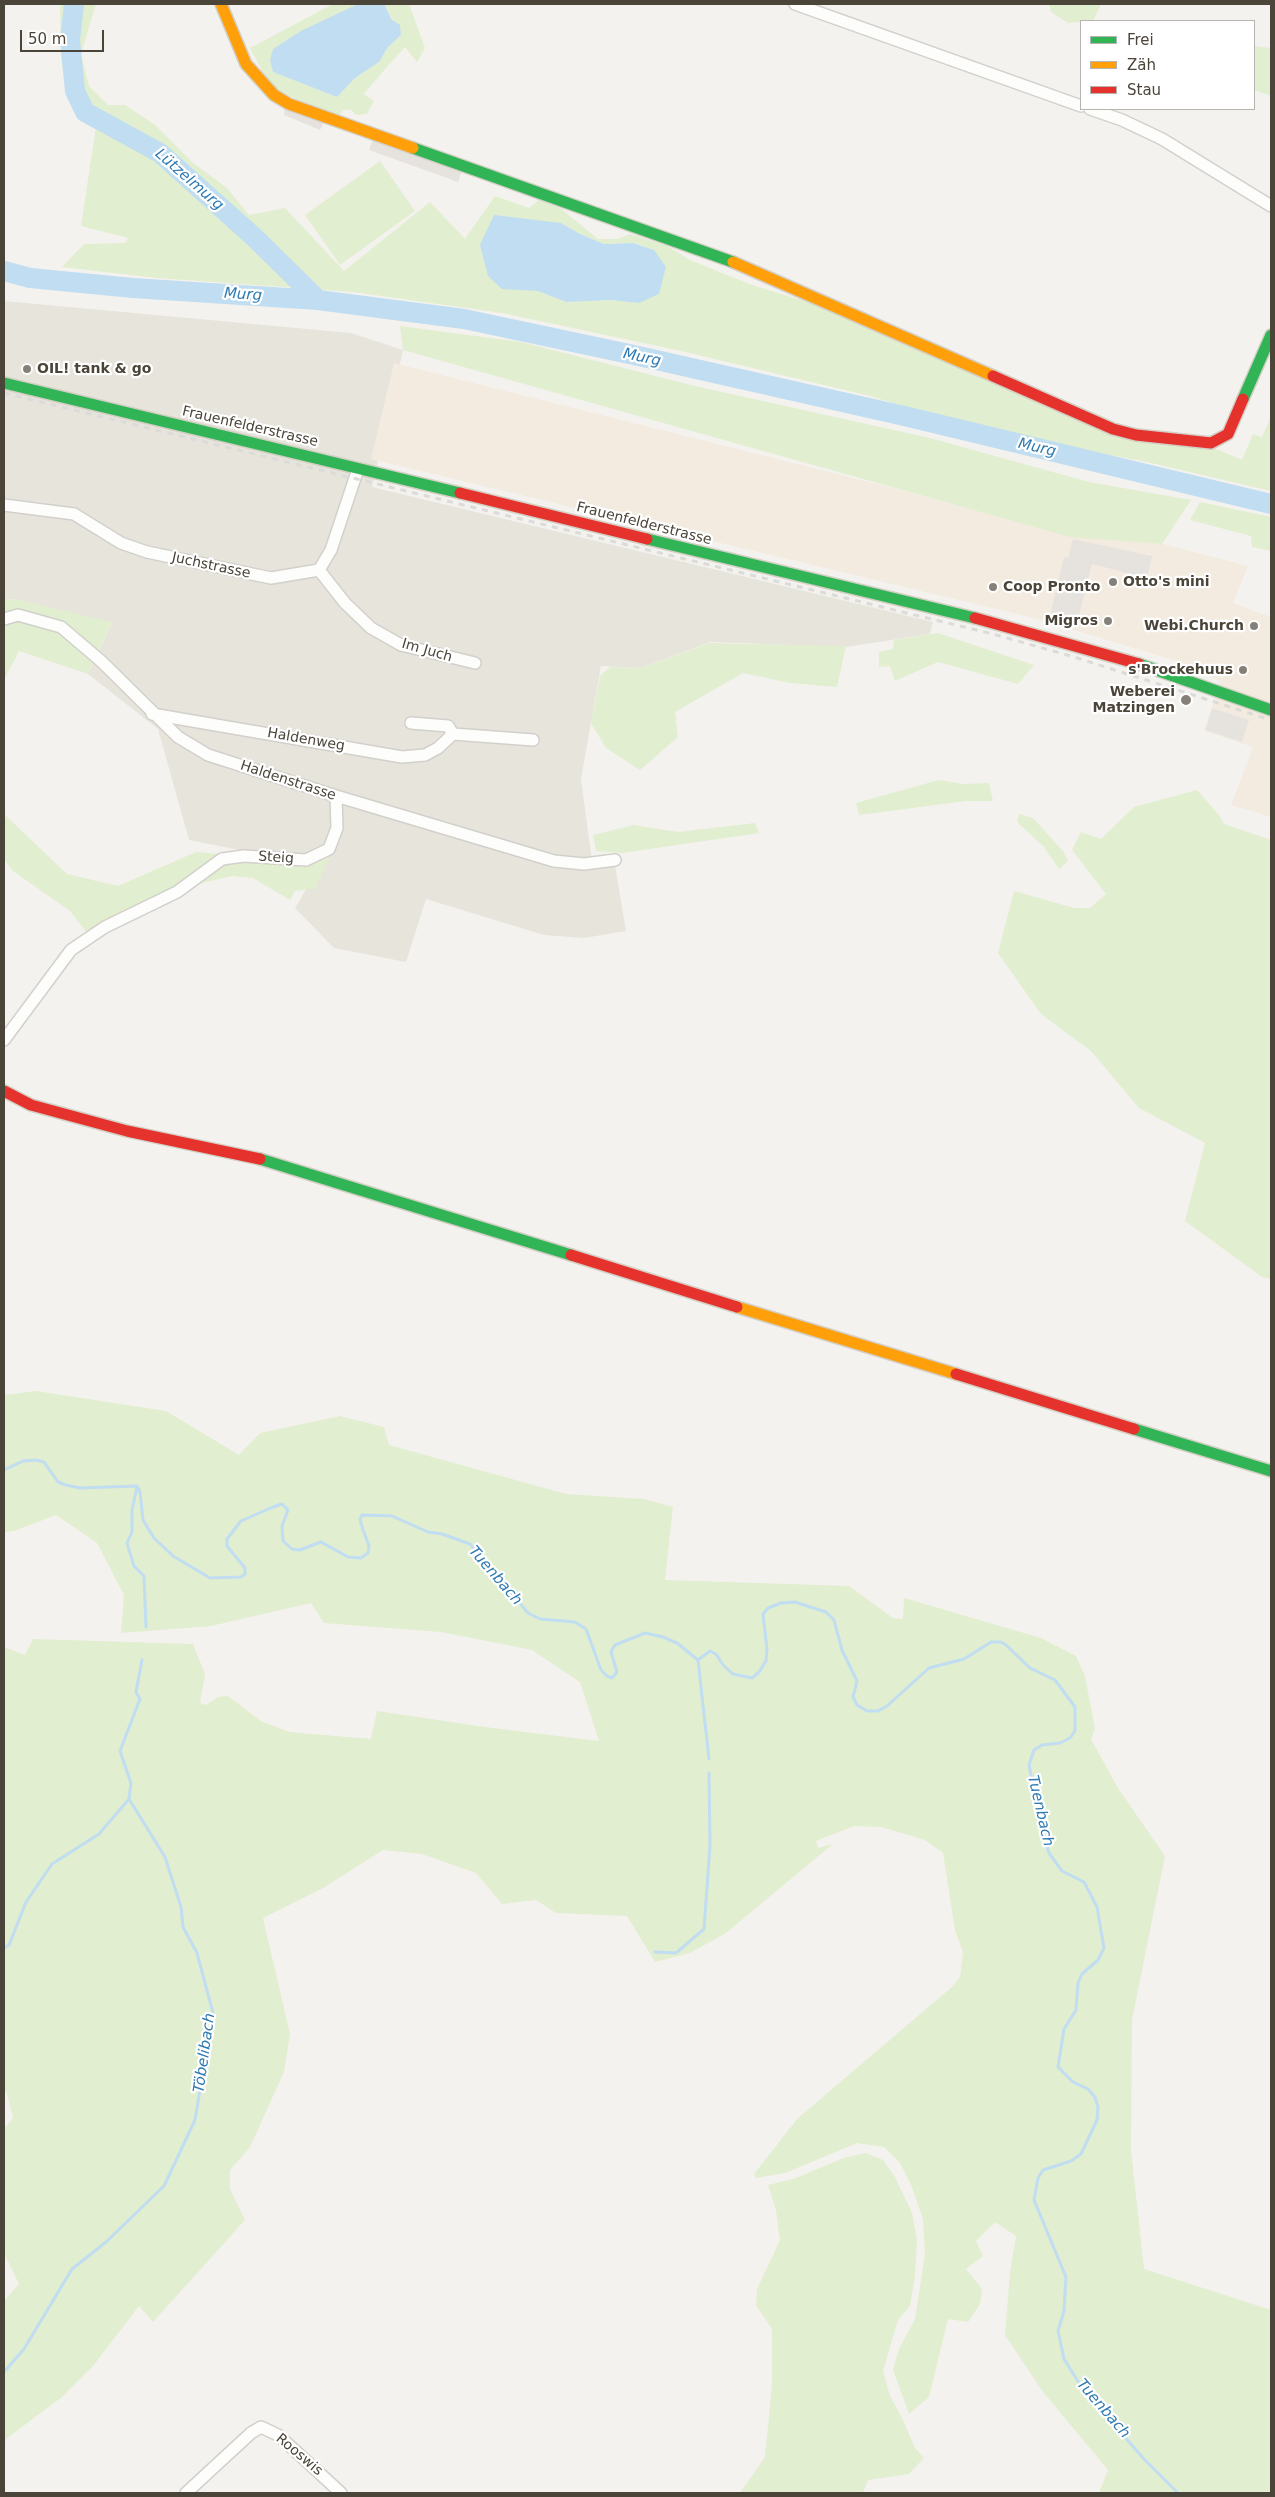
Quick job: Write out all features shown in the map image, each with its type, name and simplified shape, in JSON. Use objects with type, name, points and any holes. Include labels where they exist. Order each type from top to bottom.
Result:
[{"type":"street","points":[[221,4],[246,64],[259,81],[274,95],[289,104],[755,270],[1113,429],[1136,436],[1211,443],[1222,439],[1228,434],[1271,335]]},
{"type":"street","points":[[795,4],[1080,106]]},
{"type":"street","points":[[1093,110],[1122,120],[1162,139],[1271,206]]},
{"type":"street","name":"Frauenfelderstrasse","points":[[4,383],[1012,627],[1152,668],[1271,710]]},
{"type":"street","points":[[319,570],[330,550],[358,469]]},
{"type":"street","name":"Juchstrasse","points":[[4,505],[74,514],[121,543],[147,552],[249,575],[272,578],[319,570]]},
{"type":"street","name":"Im Juch","points":[[319,570],[345,604],[371,628],[401,645],[475,663]]},
{"type":"street","name":"Haldenstrasse","points":[[4,619],[18,615],[61,626],[101,661],[152,714],[178,737],[208,755],[336,796],[554,861],[584,864],[615,860]]},
{"type":"street","name":"Haldenweg","points":[[152,714],[402,757],[424,755],[438,748],[453,734]]},
{"type":"street","points":[[411,723],[448,726],[453,734],[533,740]]},
{"type":"street","name":"Steig","points":[[4,1040],[71,950],[105,926],[177,892],[222,858],[244,856],[306,860],[329,849],[338,828],[336,796]]},
{"type":"street","points":[[4,1091],[31,1105],[119,1129],[243,1154],[361,1189],[686,1292],[1271,1471]]},
{"type":"street","name":"Rooswis","points":[[186,2493],[251,2433],[260,2427],[278,2435],[341,2493]]},
{"type":"shaded area","points":[[285,107],[324,122],[320,130],[284,115]]},
{"type":"shaded area","points":[[373,139],[462,170],[458,182],[369,150]]},
{"type":"shaded area","points":[[4,301],[351,333],[403,350],[372,487],[933,622],[930,634],[846,647],[711,642],[640,668],[601,666],[581,779],[592,861],[614,859],[626,931],[584,938],[544,935],[426,899],[406,962],[334,948],[295,908],[320,866],[189,840],[158,729],[88,674],[112,623],[15,599],[4,600]]},
{"type":"shaded area","points":[[394,363],[893,488],[1070,536],[1163,544],[1248,566],[1233,603],[1271,617],[1271,817],[1231,805],[1253,747],[1205,731],[1220,681],[1173,660],[1038,619],[371,459]]},
{"type":"shaded area","points":[[1073,539],[1152,556],[1147,578],[1092,564],[1076,627],[1049,620],[1064,557],[1068,558]]},
{"type":"shaded area","points":[[1212,708],[1249,720],[1242,742],[1205,730]]},
{"type":"green space","points":[[60,4],[96,4],[81,54],[89,86],[108,105],[125,105],[154,124],[192,162],[227,188],[249,215],[285,208],[344,271],[430,202],[465,239],[495,196],[529,208],[539,200],[560,208],[598,239],[618,239],[630,234],[667,246],[690,260],[752,285],[864,319],[1081,421],[1219,450],[1242,460],[1253,434],[1262,437],[1271,416],[1271,491],[1147,462],[1063,446],[941,417],[866,395],[681,351],[502,313],[353,292],[157,278],[62,267],[84,244],[125,243],[128,238],[81,226],[96,127],[68,97],[61,57]],"holes":[[[561,223],[580,234],[604,244],[634,243],[654,250],[639,303],[610,300],[566,302],[538,291]]]},
{"type":"green space","points":[[333,4],[358,4],[331,18],[270,60],[273,72],[337,97],[355,78],[379,62],[388,47],[401,35],[384,4],[409,4],[425,48],[417,62],[405,47],[385,69],[364,94],[374,101],[367,114],[356,115],[351,110],[343,110],[339,116],[300,101],[274,87],[263,73],[250,48]]},
{"type":"green space","points":[[1049,4],[1101,4],[1093,20],[1080,20],[1080,22],[1068,23],[1051,12]]},
{"type":"green space","points":[[1255,46],[1271,48],[1271,96],[1255,90]]},
{"type":"green space","points":[[380,161],[415,211],[340,265],[305,215]]},
{"type":"green space","points":[[400,326],[521,342],[695,386],[930,438],[1089,482],[1191,500],[1162,544],[1070,537],[403,350]]},
{"type":"green space","points":[[1200,502],[1271,517],[1271,551],[1252,547],[1251,536],[1190,520]]},
{"type":"green space","points":[[15,599],[112,622],[88,674],[19,651],[4,680],[4,600]]},
{"type":"green space","points":[[938,633],[1034,665],[1018,684],[938,662],[895,681],[890,666],[879,667],[879,652],[893,649],[894,640]]},
{"type":"green space","points":[[710,643],[846,646],[837,687],[790,683],[743,673],[675,712],[678,737],[640,770],[606,748],[591,723],[600,676],[610,667],[640,668]]},
{"type":"green space","points":[[939,780],[963,784],[989,783],[993,801],[966,801],[859,815],[856,803]]},
{"type":"green space","points":[[1197,790],[1219,815],[1224,824],[1271,840],[1271,1279],[1262,1277],[1185,1221],[1205,1143],[1139,1108],[1091,1051],[1041,1014],[998,953],[1014,891],[1074,908],[1090,908],[1106,894],[1072,850],[1081,832],[1101,839],[1134,807]]},
{"type":"green space","points":[[4,814],[67,874],[118,886],[196,852],[220,854],[239,860],[306,864],[329,857],[316,888],[295,891],[290,900],[253,878],[232,876],[194,885],[88,934],[70,911],[13,871],[4,859]]},
{"type":"green space","points":[[1019,814],[1033,818],[1063,851],[1068,861],[1059,869],[1043,846],[1017,822]]},
{"type":"green space","points":[[755,823],[759,833],[622,853],[596,851],[593,835],[634,825],[678,832]]},
{"type":"green space","points":[[36,1391],[166,1411],[239,1455],[260,1433],[340,1416],[384,1427],[389,1445],[566,1494],[644,1499],[673,1507],[665,1580],[849,1586],[893,1618],[903,1619],[904,1598],[1041,1638],[1076,1656],[1085,1676],[1095,1729],[1091,1739],[1118,1788],[1165,1856],[1132,2020],[1131,2150],[1144,2269],[1271,2310],[1271,2493],[1099,2493],[1108,2470],[1043,2392],[1005,2335],[1010,2272],[1016,2236],[995,2222],[976,2241],[983,2256],[966,2269],[982,2289],[980,2304],[968,2322],[948,2319],[929,2397],[909,2414],[893,2370],[899,2349],[915,2319],[925,2254],[923,2219],[911,2185],[900,2163],[884,2147],[857,2143],[785,2173],[756,2178],[754,2174],[798,2118],[952,1987],[960,1977],[963,1952],[955,1930],[943,1853],[925,1840],[881,1827],[854,1826],[816,1841],[818,1848],[833,1844],[726,1933],[690,1953],[655,1962],[627,1916],[556,1913],[536,1900],[502,1904],[476,1873],[422,1854],[383,1850],[323,1888],[263,1918],[290,2034],[284,2072],[250,2147],[230,2170],[230,2189],[245,2220],[153,2322],[139,2306],[93,2366],[62,2397],[6,2439],[4,2448],[4,2301],[19,2284],[4,2253],[4,2129],[13,2118],[4,2089],[4,1647],[25,1655],[33,1639],[193,1644],[205,1674],[200,1703],[206,1705],[218,1697],[228,1696],[261,1721],[289,1732],[371,1739],[377,1711],[599,1741],[580,1682],[532,1650],[441,1632],[324,1623],[311,1603],[211,1626],[121,1633],[124,1595],[97,1543],[56,1515],[14,1531],[4,1532],[4,1395]]},
{"type":"green space","points":[[866,2153],[883,2160],[895,2177],[912,2213],[917,2240],[915,2276],[910,2306],[898,2320],[883,2371],[890,2396],[915,2448],[924,2458],[909,2474],[868,2480],[863,2493],[740,2493],[765,2457],[772,2384],[772,2329],[756,2305],[757,2289],[780,2240],[776,2210],[768,2185],[793,2179],[844,2158]]},
{"type":"water","points":[[358,4],[384,4],[392,20],[400,25],[401,35],[388,47],[379,62],[355,78],[337,97],[273,72],[270,60],[273,49],[301,31]]},
{"type":"water","points":[[494,215],[561,223],[580,234],[604,244],[633,243],[654,250],[666,267],[659,294],[639,303],[610,300],[566,302],[538,291],[502,289],[488,276],[480,245]]},
{"type":"waterway","name":"Lützelmurg","points":[[74,4],[70,40],[75,91],[85,112],[160,153],[255,238],[318,300]]},
{"type":"waterway","name":"Murg","points":[[4,271],[30,278],[133,288],[318,300],[464,319],[900,415],[1271,504]]},
{"type":"waterway","name":"Tuenbach","points":[[4,1470],[23,1461],[36,1460],[44,1462],[58,1482],[66,1485],[80,1488],[137,1486],[140,1492],[143,1520],[154,1538],[173,1556],[210,1578],[241,1577],[245,1574],[245,1568],[227,1546],[227,1539],[241,1521],[273,1507],[282,1504],[288,1510],[282,1526],[283,1541],[292,1549],[300,1550],[321,1542],[348,1557],[361,1558],[368,1553],[369,1546],[360,1519],[362,1515],[392,1516],[428,1532],[442,1534],[470,1544],[528,1613],[540,1619],[575,1622],[586,1629],[601,1670],[612,1678],[617,1672],[611,1652],[615,1645],[645,1633],[663,1637],[677,1643],[698,1660],[710,1651],[716,1654],[723,1665],[733,1674],[752,1678],[759,1672],[766,1661],[767,1649],[763,1614],[768,1608],[781,1603],[795,1602],[826,1612],[834,1620],[842,1650],[857,1681],[853,1697],[857,1705],[867,1711],[878,1711],[887,1706],[929,1668],[964,1659],[991,1642],[1001,1642],[1030,1668],[1055,1680],[1075,1707],[1075,1731],[1070,1738],[1060,1743],[1042,1745],[1034,1750],[1029,1765],[1042,1829],[1049,1853],[1062,1871],[1084,1882],[1097,1907],[1104,1948],[1098,1960],[1082,1974],[1078,1983],[1076,2010],[1064,2029],[1058,2067],[1073,2082],[1088,2089],[1095,2097],[1098,2107],[1097,2120],[1081,2154],[1071,2161],[1043,2170],[1038,2178],[1034,2200],[1066,2277],[1064,2311],[1058,2331],[1064,2359],[1081,2386],[1143,2458],[1178,2493]]},
{"type":"waterway","name":"Töbelibach","points":[[137,1487],[132,1510],[132,1532],[127,1543],[134,1566],[144,1576],[146,1627]]},
{"type":"waterway","name":"Töbelibach","points":[[4,2372],[24,2349],[72,2269],[106,2242],[164,2186],[195,2120],[213,2013],[197,1953],[183,1927],[181,1907],[165,1857],[129,1799],[131,1783],[120,1751],[140,1699],[136,1692],[142,1660]]},
{"type":"waterway","points":[[698,1660],[709,1759]]},
{"type":"waterway","points":[[655,1952],[676,1953],[704,1929],[710,1845],[709,1773]]},
{"type":"waterway","points":[[4,1948],[9,1945],[26,1902],[52,1864],[99,1834],[129,1799]]},
{"type":"railway","points":[[4,393],[993,634],[1071,656],[1271,720]]},
{"type":"traffic: fast","points":[[413,148],[733,262]]},
{"type":"traffic: fast","points":[[1243,399],[1271,335]]},
{"type":"traffic: fast","points":[[4,383],[460,493]]},
{"type":"traffic: fast","points":[[647,539],[975,618]]},
{"type":"traffic: fast","points":[[1139,664],[1271,710]]},
{"type":"traffic: fast","points":[[260,1159],[571,1255]]},
{"type":"traffic: fast","points":[[1134,1429],[1271,1471]]},
{"type":"traffic: slow","points":[[221,4],[246,64],[274,95],[289,104],[413,148]]},
{"type":"traffic: slow","points":[[733,262],[993,376]]},
{"type":"traffic: slow","points":[[737,1307],[956,1374]]},
{"type":"traffic: jam","points":[[993,376],[1113,429],[1136,435],[1211,443],[1228,434],[1243,399]]},
{"type":"traffic: jam","points":[[460,493],[647,539]]},
{"type":"traffic: jam","points":[[975,618],[1139,664]]},
{"type":"traffic: jam","points":[[4,1091],[31,1105],[127,1131],[260,1159]]},
{"type":"traffic: jam","points":[[571,1255],[737,1307]]},
{"type":"traffic: jam","points":[[956,1374],[1134,1429]]},
{"type":"place","name":"OIL! tank & go","points":[[27,369]]},
{"type":"place","name":"Otto's mini","points":[[1113,582]]},
{"type":"place","name":"Coop Pronto","points":[[993,587]]},
{"type":"place","name":"Migros","points":[[1108,621]]},
{"type":"place","name":"Webi.Church","points":[[1254,626]]},
{"type":"place","name":"s'Brockehuus","points":[[1243,670]]},
{"type":"place","name":"Weberei Matzingen","points":[[1186,700]]}]
